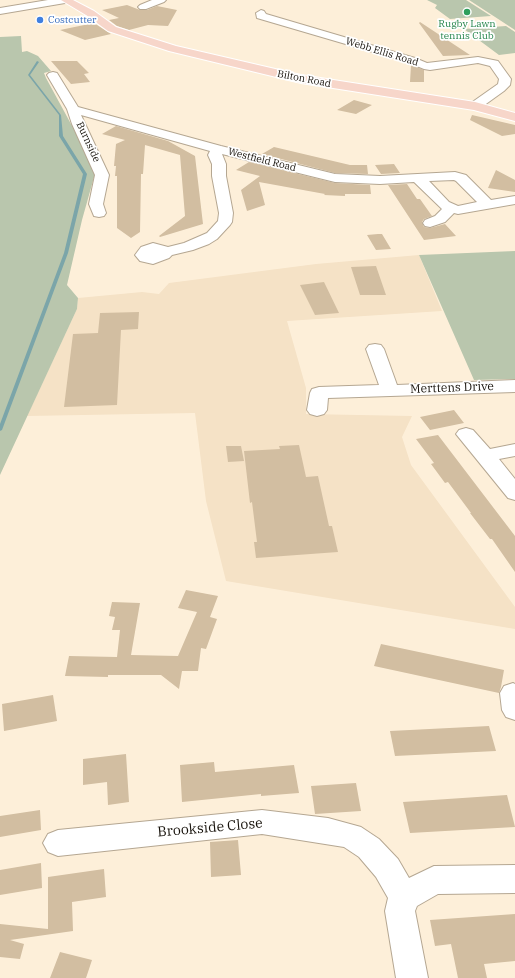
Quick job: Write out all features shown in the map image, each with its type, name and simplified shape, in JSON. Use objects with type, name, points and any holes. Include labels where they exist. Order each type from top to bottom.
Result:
[{"type":"main road","name":"Bilton Road","points":[[61,0],[83,15],[94,16],[112,29],[173,49],[251,68],[376,92],[475,106],[515,117]]},
{"type":"street","points":[[18,0],[29,6]]},
{"type":"street","points":[[0,11],[61,0]]},
{"type":"street","points":[[143,7],[162,0]]},
{"type":"street","name":"Webb Ellis Road","points":[[261,13],[261,16],[411,60],[427,67],[490,59],[498,66],[505,79],[504,85],[497,92],[475,106]]},
{"type":"street","name":"Burnside","points":[[54,75],[73,110],[102,175],[96,204],[99,213]]},
{"type":"street","name":"Westfield Road","points":[[73,110],[217,149],[335,178],[380,180],[419,179],[447,176],[461,178],[488,205]]},
{"type":"street","name":"Westfield Road","points":[[78,124],[107,119]]},
{"type":"street","points":[[164,252],[188,248],[204,241],[212,236],[225,222],[226,213],[218,176],[219,164],[215,155],[217,149]]},
{"type":"street","points":[[219,164],[252,157]]},
{"type":"street","points":[[419,179],[444,205],[458,210],[515,200]]},
{"type":"street","points":[[430,223],[440,219],[451,208]]},
{"type":"street","points":[[375,349],[390,391]]},
{"type":"street","name":"Merttens Drive","points":[[317,410],[319,394],[515,386]]},
{"type":"street","points":[[466,434],[515,493]]},
{"type":"street","points":[[485,456],[515,450]]},
{"type":"street","name":"Brookside Close","points":[[58,843],[262,822],[328,832],[351,836],[369,848],[387,868],[404,896]]},
{"type":"street","points":[[412,978],[400,911],[404,896],[434,880],[515,879]]},
{"type":"shaded area","points":[[419,255],[442,311],[287,321],[306,388],[306,414],[412,416],[402,437],[411,465],[515,607],[515,629],[226,581],[206,501],[195,413],[27,416],[77,309],[78,298],[142,292],[159,294],[169,283],[316,264]]},
{"type":"green space","points":[[427,0],[466,0],[491,16],[450,19],[435,8],[437,5]]},
{"type":"green space","points":[[469,0],[515,0],[515,30]]},
{"type":"green space","points":[[506,26],[515,32],[515,53],[499,55],[464,29]]},
{"type":"green space","points":[[21,36],[22,52],[27,51],[38,56],[51,71],[44,73],[46,78],[96,170],[82,220],[67,285],[78,298],[77,309],[0,475],[0,37]]},
{"type":"green space","points":[[515,251],[515,379],[474,380],[419,255]]},
{"type":"building","points":[[127,5],[140,10],[147,10],[157,6],[177,10],[168,26],[148,25],[129,30],[117,26],[109,20],[119,18],[102,10]]},
{"type":"building","points":[[420,22],[470,55],[443,56],[419,23]]},
{"type":"building","points":[[94,23],[111,34],[85,40],[60,30]]},
{"type":"building","points":[[51,61],[77,61],[89,73],[84,74],[90,82],[71,84]]},
{"type":"building","points":[[411,65],[424,70],[424,82],[410,82]]},
{"type":"building","points":[[354,100],[372,105],[356,114],[337,110]]},
{"type":"building","points":[[472,115],[515,125],[515,134],[502,136],[470,120]]},
{"type":"building","points":[[116,126],[168,141],[195,156],[203,224],[160,237],[159,236],[185,216],[180,155],[145,145],[143,174],[141,174],[140,232],[131,238],[117,228],[117,176],[115,176],[116,166],[114,166],[116,144],[125,140],[102,134]]},
{"type":"building","points":[[274,147],[350,165],[367,165],[368,174],[335,173],[262,154]]},
{"type":"building","points":[[249,162],[335,183],[370,185],[371,194],[345,194],[345,196],[324,195],[325,194],[259,182],[265,205],[247,211],[241,190],[260,176],[236,170]]},
{"type":"building","points":[[394,164],[400,173],[381,174],[375,165]]},
{"type":"building","points":[[496,170],[515,180],[515,192],[488,188]]},
{"type":"building","points":[[407,184],[417,199],[420,199],[432,216],[424,219],[422,222],[424,227],[430,228],[445,224],[456,236],[424,240],[388,185]]},
{"type":"building","points":[[382,234],[391,249],[376,250],[367,235]]},
{"type":"building","points":[[376,266],[386,295],[360,295],[351,267]]},
{"type":"building","points":[[324,282],[339,313],[315,315],[300,285]]},
{"type":"building","points":[[139,312],[138,329],[121,330],[117,405],[64,407],[73,334],[98,333],[100,313]]},
{"type":"building","points":[[454,410],[464,423],[430,430],[420,417]]},
{"type":"building","points":[[438,435],[515,536],[515,572],[492,539],[490,539],[448,482],[445,483],[431,464],[434,463],[416,439]]},
{"type":"building","points":[[299,445],[306,477],[318,476],[329,526],[332,526],[338,552],[256,558],[254,542],[257,542],[252,502],[250,503],[244,451],[280,449],[279,446]]},
{"type":"building","points":[[226,446],[241,446],[244,461],[228,462]]},
{"type":"building","points":[[186,590],[218,596],[210,617],[217,619],[206,649],[201,648],[198,671],[182,671],[179,689],[161,675],[108,675],[108,677],[65,676],[69,656],[117,657],[120,630],[112,630],[115,617],[109,616],[112,602],[140,603],[131,655],[178,656],[197,612],[178,608]]},
{"type":"building","points":[[381,644],[504,670],[499,693],[374,666]]},
{"type":"building","points":[[53,695],[57,721],[4,731],[2,704]]},
{"type":"building","points":[[489,726],[496,751],[395,756],[390,731]]},
{"type":"building","points":[[126,754],[129,802],[108,805],[107,782],[83,785],[83,759]]},
{"type":"building","points":[[214,762],[215,772],[294,765],[299,793],[261,796],[261,794],[182,802],[180,765]]},
{"type":"building","points":[[356,783],[361,811],[315,814],[311,786]]},
{"type":"building","points":[[507,795],[515,827],[410,833],[403,802]]},
{"type":"building","points":[[40,810],[41,830],[0,837],[0,816]]},
{"type":"building","points":[[238,840],[241,875],[211,877],[210,842]]},
{"type":"building","points":[[41,863],[42,888],[0,895],[0,870]]},
{"type":"building","points":[[104,869],[106,897],[72,902],[73,931],[10,940],[24,944],[20,959],[0,957],[0,924],[48,929],[48,877]]},
{"type":"building","points":[[515,914],[515,961],[484,964],[487,978],[458,978],[451,944],[435,946],[430,920]]},
{"type":"building","points":[[60,952],[92,960],[86,978],[50,978]]},
{"type":"waterway","points":[[0,430],[66,253],[85,174],[61,136],[60,115],[29,75],[38,62]]},
{"type":"place","name":"Rugby Lawn tennis Club","points":[[467,12]]},
{"type":"place","name":"Costcutter","points":[[40,20]]}]
